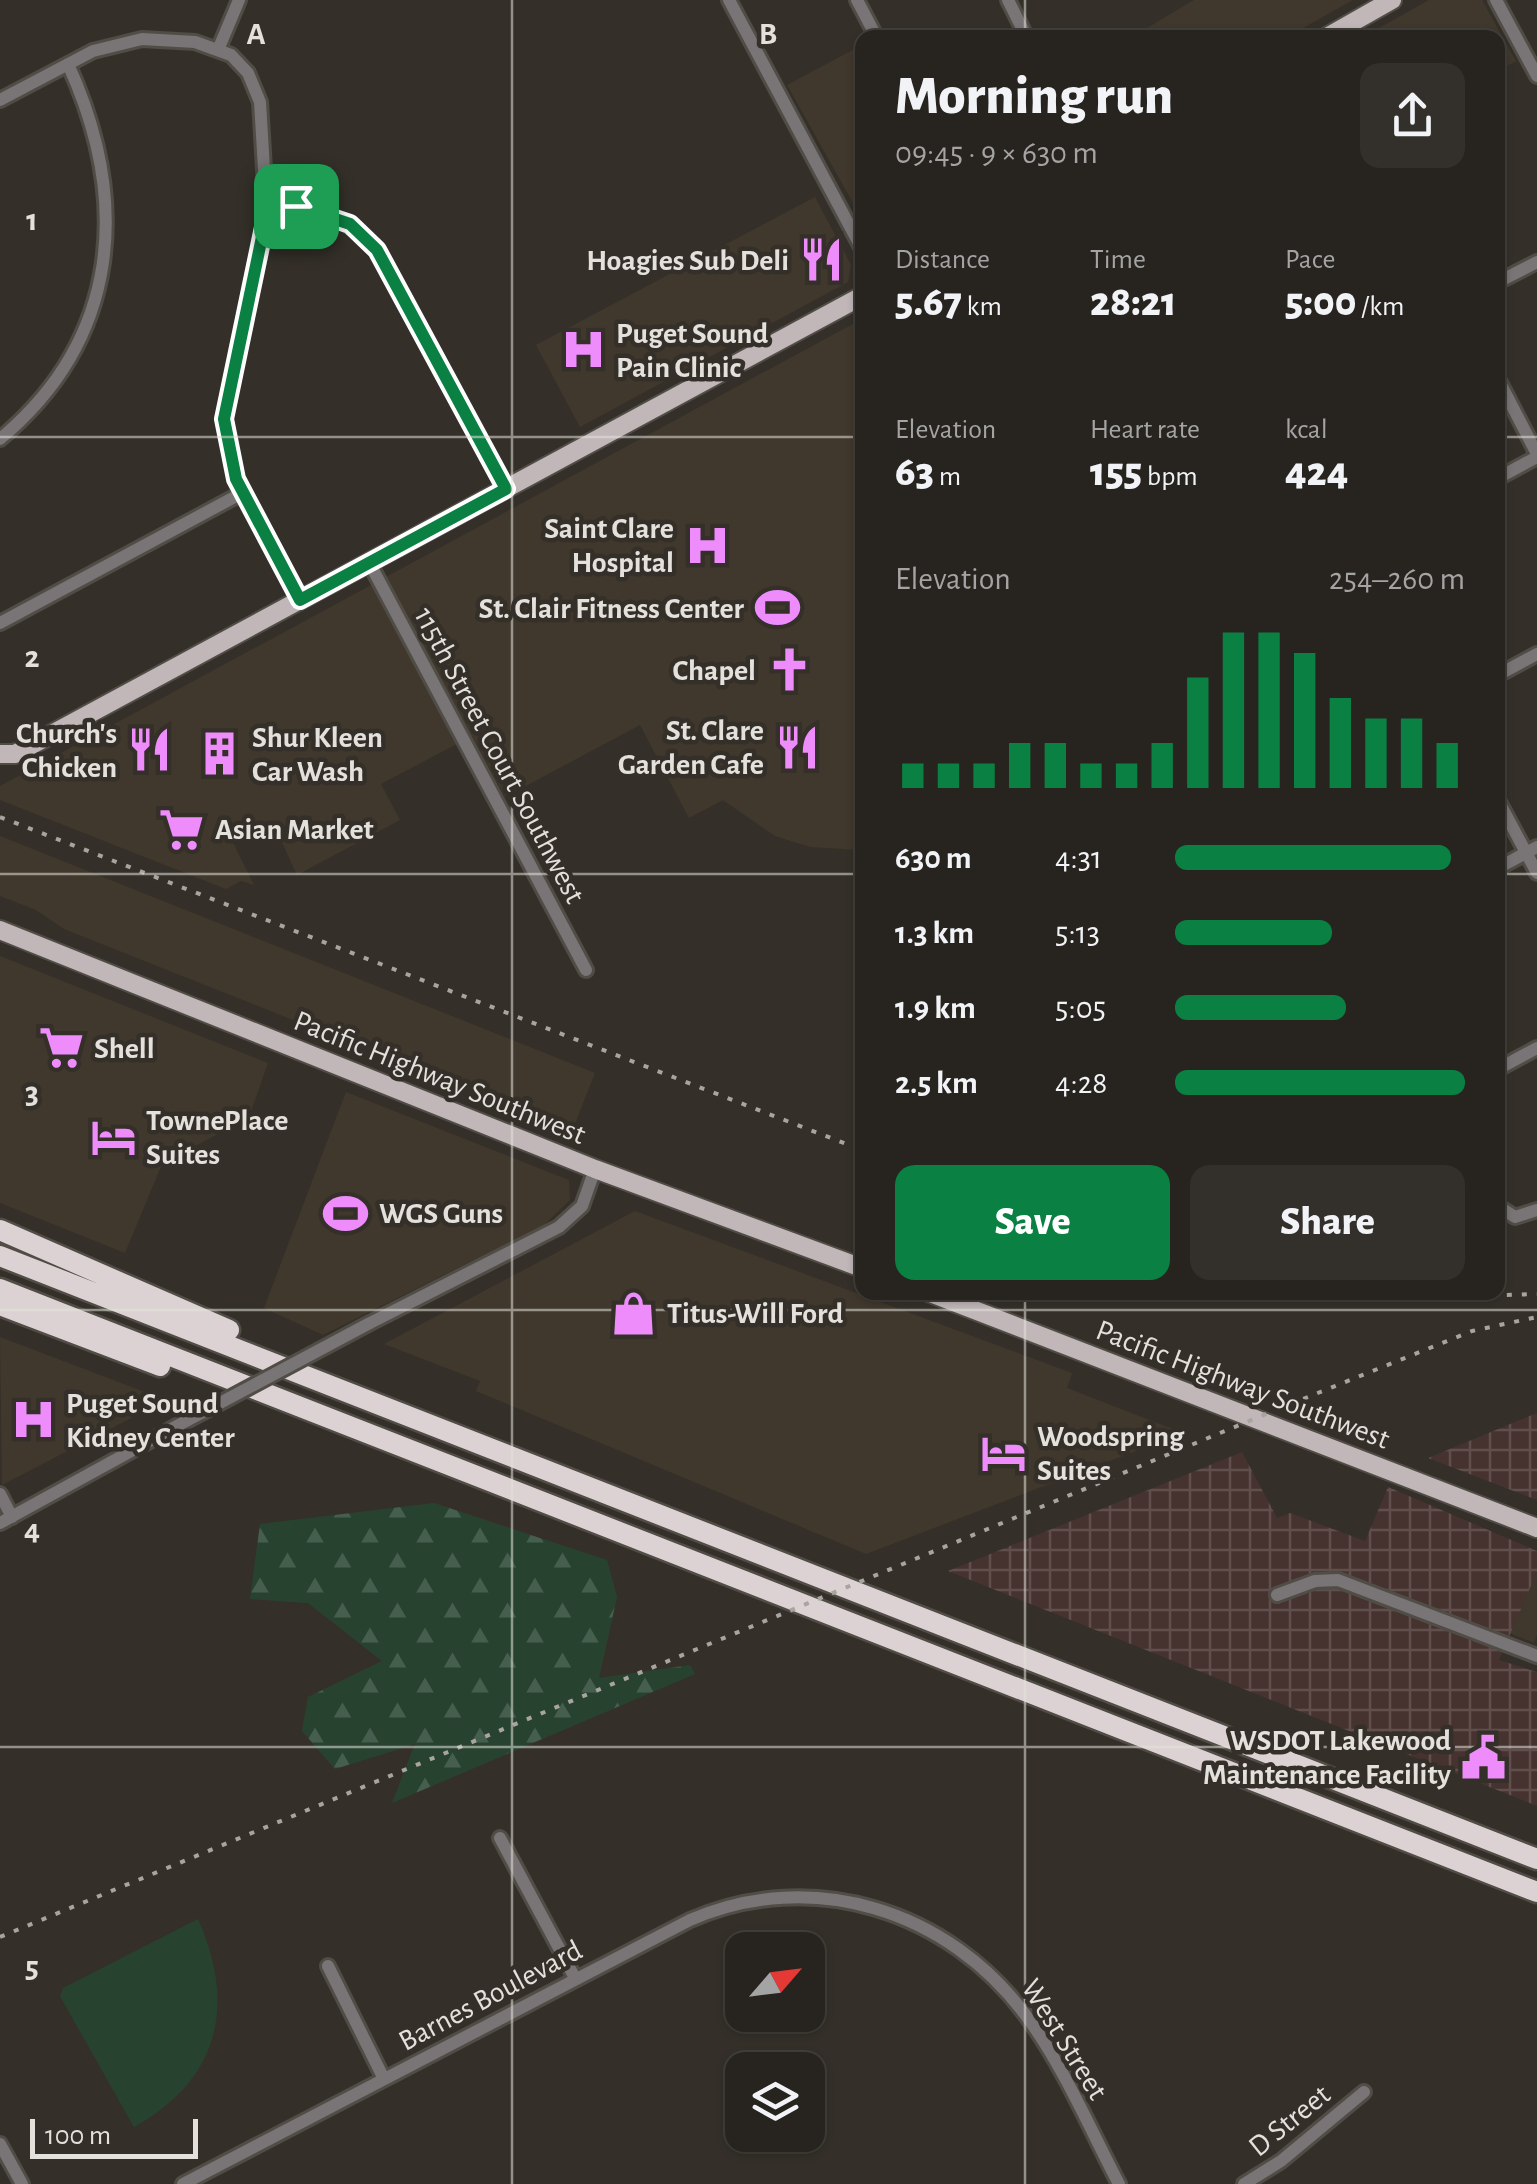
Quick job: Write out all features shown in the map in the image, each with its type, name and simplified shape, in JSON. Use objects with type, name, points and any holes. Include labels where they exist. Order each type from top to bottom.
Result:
[{"type":"highway","points":[[0,1230],[270,1347],[337,1386]]},
{"type":"highway","points":[[0,1256],[1537,1859]]},
{"type":"highway","points":[[0,1289],[1537,1892]]},
{"type":"highway","points":[[0,1306],[210,1384],[306,1409]]},
{"type":"main road","points":[[1339,30],[1392,0]]},
{"type":"main road","points":[[0,772],[7,754],[370,564],[855,300]]},
{"type":"main road","name":"Pacific Highway Southwest","points":[[0,930],[595,1169],[855,1265]]},
{"type":"main road","name":"Pacific Highway Southwest","points":[[949,1300],[1537,1528]]},
{"type":"street","points":[[218,50],[239,0]]},
{"type":"street","points":[[729,0],[855,236]]},
{"type":"street","points":[[857,0],[873,30]]},
{"type":"street","points":[[1008,0],[1024,30]]},
{"type":"street","points":[[1496,0],[1536,70]]},
{"type":"street","points":[[0,100],[102,47],[142,39],[195,42],[218,50],[241,64],[256,88],[268,208],[225,398],[227,447],[242,492],[300,600]]},
{"type":"street","points":[[0,439],[36,405],[76,344],[102,265],[104,167],[92,121],[68,64]]},
{"type":"street","points":[[268,208],[296,206],[333,215],[357,230],[377,250],[506,489]]},
{"type":"street","points":[[1505,278],[1537,262]]},
{"type":"street","points":[[1505,393],[1537,455],[1505,474]]},
{"type":"street","points":[[0,623],[242,492]]},
{"type":"street","name":"115th Street Court Southwest","points":[[370,564],[586,970]]},
{"type":"street","points":[[1505,671],[1537,654]]},
{"type":"street","points":[[1505,811],[1531,850],[1537,873]]},
{"type":"street","points":[[1505,864],[1531,850]]},
{"type":"street","points":[[1505,1064],[1537,1048]]},
{"type":"street","points":[[0,1494],[6,1520],[174,1427],[567,1221],[582,1206],[595,1169]]},
{"type":"street","points":[[1505,1211],[1515,1217],[1537,1210]]},
{"type":"street","points":[[1277,1595],[1315,1582],[1340,1580],[1537,1656]]},
{"type":"street","points":[[500,1838],[575,1978]]},
{"type":"street","name":"Barnes Boulevard","points":[[183,2184],[575,1978],[724,1906],[780,1897],[834,1897]]},
{"type":"street","name":"West Street","points":[[834,1897],[923,1926],[956,1945],[1000,1983],[1036,2030],[1119,2184]]},
{"type":"street","points":[[328,1966],[384,2079]]},
{"type":"street","name":"D Street","points":[[1244,2184],[1281,2162],[1364,2092]]},
{"type":"street","points":[[0,2144],[22,2184]]},
{"type":"shaded area","points":[[1194,0],[1353,0],[1299,30],[1144,30]]},
{"type":"shaded area","points":[[1429,0],[1482,0],[1499,30],[1375,30]]},
{"type":"shaded area","points":[[1505,41],[1516,61],[1505,67]]},
{"type":"shaded area","points":[[855,49],[855,206],[787,85]]},
{"type":"shaded area","points":[[815,197],[851,265],[848,282],[580,427],[536,345]]},
{"type":"shaded area","points":[[855,323],[855,850],[810,847],[775,836],[723,800],[689,818],[640,725],[505,797],[472,736],[381,784],[400,820],[297,875],[273,823],[232,841],[254,885],[241,881],[226,889],[0,800],[0,786]]},
{"type":"shaded area","points":[[0,836],[595,1073],[572,1131],[64,929],[36,910],[0,896]]},
{"type":"shaded area","points":[[0,956],[268,1063],[249,1117],[162,1164],[125,1253],[0,1203]]},
{"type":"shaded area","points":[[346,1092],[569,1180],[570,1200],[544,1225],[323,1335],[264,1308]]},
{"type":"shaded area","points":[[635,1211],[855,1293],[855,1300],[875,1300],[1072,1373],[1067,1388],[1183,1433],[866,1554],[476,1391],[480,1381],[384,1344]]},
{"type":"shaded area","points":[[0,1337],[166,1400],[2,1485]]},
{"type":"shaded area","points":[[1537,1413],[1537,1500],[1428,1458]]},
{"type":"shaded area","points":[[1242,1452],[1277,1518],[1290,1513],[1365,1541],[1388,1487],[1537,1551],[1537,1572],[1499,1660],[1537,1672],[1537,1806],[948,1571]]},
{"type":"shaded area","points":[[1537,1572],[1537,1635],[1534,1643],[1509,1633]]},
{"type":"green space","points":[[434,1503],[607,1560],[617,1597],[599,1678],[690,1665],[695,1674],[392,1803],[415,1744],[335,1769],[302,1731],[308,1697],[382,1661],[308,1603],[250,1599],[260,1524]]},
{"type":"green space","points":[[198,1919],[216,1981],[213,2037],[186,2086],[163,2108],[134,2127],[60,1996],[63,1988]]},
{"type":"railway","points":[[0,817],[855,1147]]},
{"type":"railway","points":[[1505,1295],[1537,1294]]},
{"type":"railway","points":[[0,1937],[1283,1407],[1472,1331],[1537,1317]]},
{"type":"place","name":"Hoagies Sub Deli","points":[[822,260]]},
{"type":"place","name":"Puget Sound Pain Clinic","points":[[583,350]]},
{"type":"place","name":"Saint Clare Hospital","points":[[707,545]]},
{"type":"place","name":"St. Clair Fitness Center","points":[[777,608]]},
{"type":"place","name":"Chapel","points":[[789,670]]},
{"type":"place","name":"St. Clare Garden Cafe","points":[[797,747]]},
{"type":"place","name":"Church's Chicken","points":[[150,750]]},
{"type":"place","name":"Shur Kleen Car Wash","points":[[219,754]]},
{"type":"place","name":"Asian Market","points":[[182,829]]},
{"type":"place","name":"Shell","points":[[61,1048]]},
{"type":"place","name":"TownePlace Suites","points":[[113,1137]]},
{"type":"place","name":"WGS Guns","points":[[346,1213]]},
{"type":"place","name":"Titus-Will Ford","points":[[634,1313]]},
{"type":"place","name":"Puget Sound Kidney Center","points":[[33,1420]]},
{"type":"place","name":"Woodspring Suites","points":[[1004,1453]]},
{"type":"place","name":"WSDOT Lakewood Maintenance Facility","points":[[1484,1757]]},
{"type":"route","points":[[296,206],[333,215],[350,224],[377,250],[506,489],[300,600],[236,479],[224,419],[225,398],[268,208],[296,206]]}]
